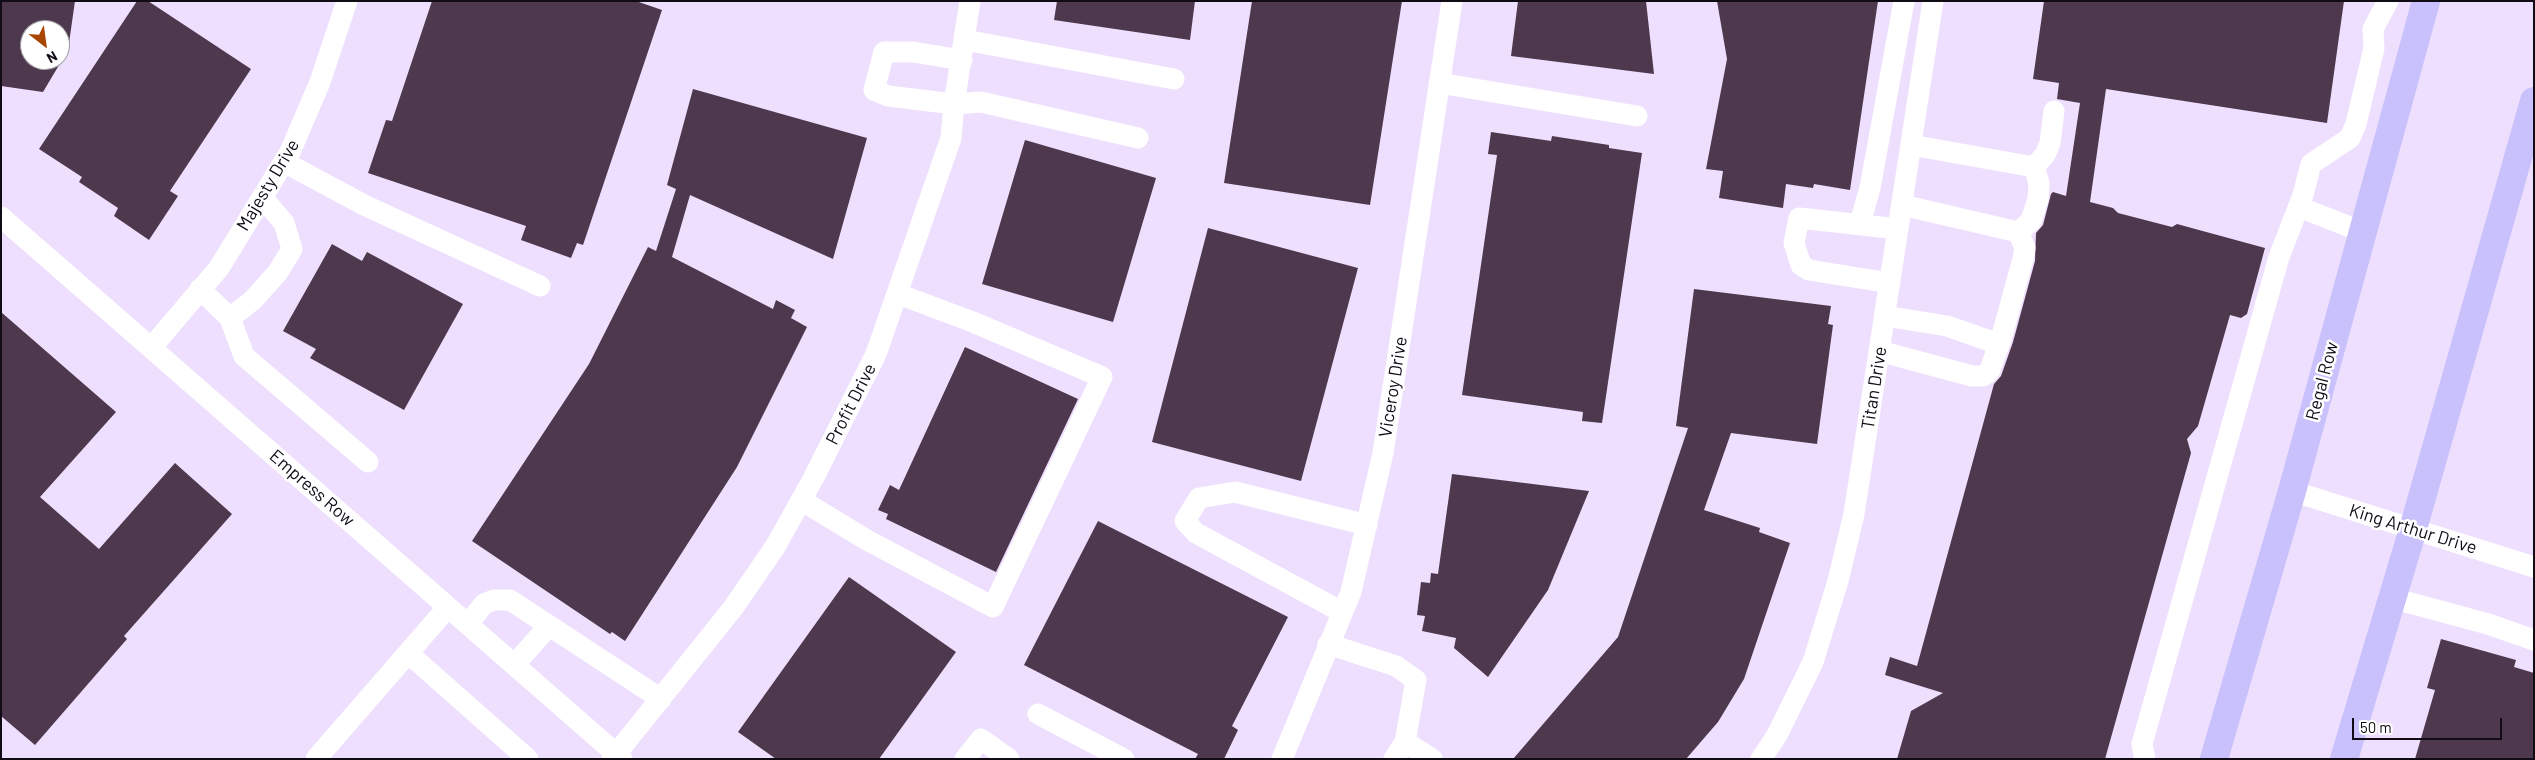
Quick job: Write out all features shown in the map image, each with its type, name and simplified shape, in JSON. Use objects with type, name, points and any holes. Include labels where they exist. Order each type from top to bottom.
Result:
[{"type":"main road","name":"Regal Row","points":[[2214,759],[2292,491],[2426,1]]},
{"type":"main road","points":[[2344,759],[2413,529],[2534,101]]},
{"type":"street","name":"Majesty Drive","points":[[151,348],[219,268],[284,162],[305,120],[347,1]]},
{"type":"street","name":"Profit Drive","points":[[617,757],[660,699],[733,608],[775,547],[876,354],[951,138],[954,104],[970,1]]},
{"type":"street","name":"Viceroy Drive","points":[[1287,758],[1328,644],[1351,592],[1383,453],[1452,1]]},
{"type":"street","points":[[1860,223],[1870,188],[1904,1]]},
{"type":"street","name":"Titan Drive","points":[[1762,759],[1777,734],[1813,662],[1838,581],[1854,514],[1933,1]]},
{"type":"street","points":[[2145,759],[2142,744],[2279,257],[2298,207],[2311,164],[2350,138],[2356,124],[2374,48],[2373,29],[2388,1]]},
{"type":"street","points":[[1138,138],[981,102],[954,104],[888,96],[874,90],[884,52],[963,50],[1174,79]]},
{"type":"street","points":[[1439,83],[1637,116]]},
{"type":"street","points":[[2034,167],[2045,155],[2050,143],[2054,111]]},
{"type":"street","points":[[1911,145],[2034,167]]},
{"type":"street","points":[[284,162],[364,205],[540,286]]},
{"type":"street","points":[[2018,232],[2031,221],[2038,198],[2039,183],[2034,167]]},
{"type":"street","points":[[230,318],[253,300],[278,272],[292,249],[284,223],[262,197]]},
{"type":"street","points":[[1902,206],[2018,232]]},
{"type":"street","points":[[2298,207],[2363,232]]},
{"type":"street","name":"Empress Row","points":[[1,217],[468,624],[617,757]]},
{"type":"street","points":[[1890,283],[1809,270],[1801,264],[1794,243],[1798,218],[1860,223],[1898,229]]},
{"type":"street","points":[[1879,352],[1972,376],[1982,376],[1989,372],[2001,339],[2023,259],[2024,248],[2018,232]]},
{"type":"street","points":[[200,289],[230,318],[244,356],[368,462]]},
{"type":"street","points":[[801,500],[865,539],[993,607],[1102,377],[973,322],[898,294]]},
{"type":"street","points":[[1884,316],[1947,326],[1993,342],[2001,339]]},
{"type":"street","name":"King Arthur Drive","points":[[2292,491],[2534,567]]},
{"type":"street","points":[[1342,612],[1196,533],[1186,520],[1199,498],[1235,492],[1367,525]]},
{"type":"street","points":[[2392,598],[2488,624],[2534,640]]},
{"type":"street","points":[[468,624],[484,604],[494,600],[510,600],[660,699]]},
{"type":"street","points":[[316,759],[448,607]]},
{"type":"street","points":[[514,665],[549,626]]},
{"type":"street","points":[[1328,644],[1396,666],[1416,680],[1400,750],[1432,759]]},
{"type":"street","points":[[408,653],[528,759]]},
{"type":"street","points":[[1038,714],[1124,759]]},
{"type":"street","points":[[965,759],[981,739],[1010,759]]},
{"type":"building","points":[[1,1],[75,1],[70,36],[70,20],[20,20],[20,70],[56,70],[43,92],[1,86]]},
{"type":"building","points":[[137,1],[148,1],[251,69],[170,191],[178,196],[149,240],[114,216],[118,208],[79,182],[82,177],[39,149]]},
{"type":"building","points":[[432,1],[636,1],[662,10],[583,245],[577,243],[571,258],[521,240],[526,226],[368,173],[386,120],[392,121]]},
{"type":"building","points":[[1057,1],[1195,1],[1190,40],[1054,20]]},
{"type":"building","points":[[1252,1],[1402,1],[1370,205],[1224,183]]},
{"type":"building","points":[[1518,1],[1646,1],[1654,74],[1511,56]]},
{"type":"building","points":[[1717,1],[1878,1],[1850,190],[1814,184],[1813,188],[1786,184],[1783,208],[1719,198],[1723,171],[1706,169],[1727,59]]},
{"type":"building","points":[[2044,1],[2344,1],[2327,123],[2106,89],[2090,202],[2113,208],[2118,213],[2172,227],[2177,224],[2265,248],[2247,314],[2241,318],[2230,315],[2198,426],[2187,439],[2191,453],[2105,759],[1897,759],[1911,711],[1943,693],[1885,675],[1890,657],[1917,666],[1994,384],[2001,376],[2013,342],[2035,261],[2036,233],[2043,225],[2051,194],[2053,192],[2066,196],[2080,103],[2057,99],[2059,83],[2033,79]]},
{"type":"building","points":[[693,89],[867,138],[833,259],[690,195],[672,257],[773,309],[776,300],[795,310],[791,318],[807,327],[737,467],[625,641],[612,632],[610,634],[472,541],[589,364],[648,247],[656,251],[676,189],[667,185]]},
{"type":"building","points":[[1491,132],[1551,141],[1552,136],[1609,145],[1609,148],[1642,153],[1602,423],[1582,421],[1583,412],[1462,395],[1497,155],[1488,154]]},
{"type":"building","points":[[1025,140],[1156,178],[1113,322],[982,284]]},
{"type":"building","points":[[1208,228],[1358,268],[1301,481],[1152,442]]},
{"type":"building","points":[[332,244],[362,261],[367,252],[463,304],[404,410],[310,358],[316,349],[283,331]]},
{"type":"building","points":[[1694,289],[1831,306],[1828,324],[1833,325],[1817,444],[1731,433],[1704,510],[1760,528],[1759,532],[1790,543],[1744,679],[1718,722],[1686,759],[1513,759],[1618,637],[1688,428],[1676,426]]},
{"type":"building","points":[[1,312],[116,412],[40,497],[99,549],[175,463],[232,514],[124,636],[127,639],[35,745],[1,716]]},
{"type":"building","points":[[965,347],[1078,399],[996,572],[886,519],[888,514],[878,510],[890,485],[899,490]]},
{"type":"building","points":[[1452,474],[1589,491],[1548,590],[1488,677],[1454,648],[1456,638],[1422,631],[1425,616],[1417,615],[1421,582],[1430,583],[1431,573],[1438,574]]},
{"type":"building","points":[[1098,521],[1288,617],[1232,726],[1238,730],[1224,759],[1195,759],[1198,754],[1024,665]]},
{"type":"building","points":[[849,577],[956,652],[879,759],[776,759],[738,732]]},
{"type":"building","points":[[2441,639],[2516,660],[2514,667],[2534,673],[2534,759],[2415,759],[2435,690],[2427,688]]}]
